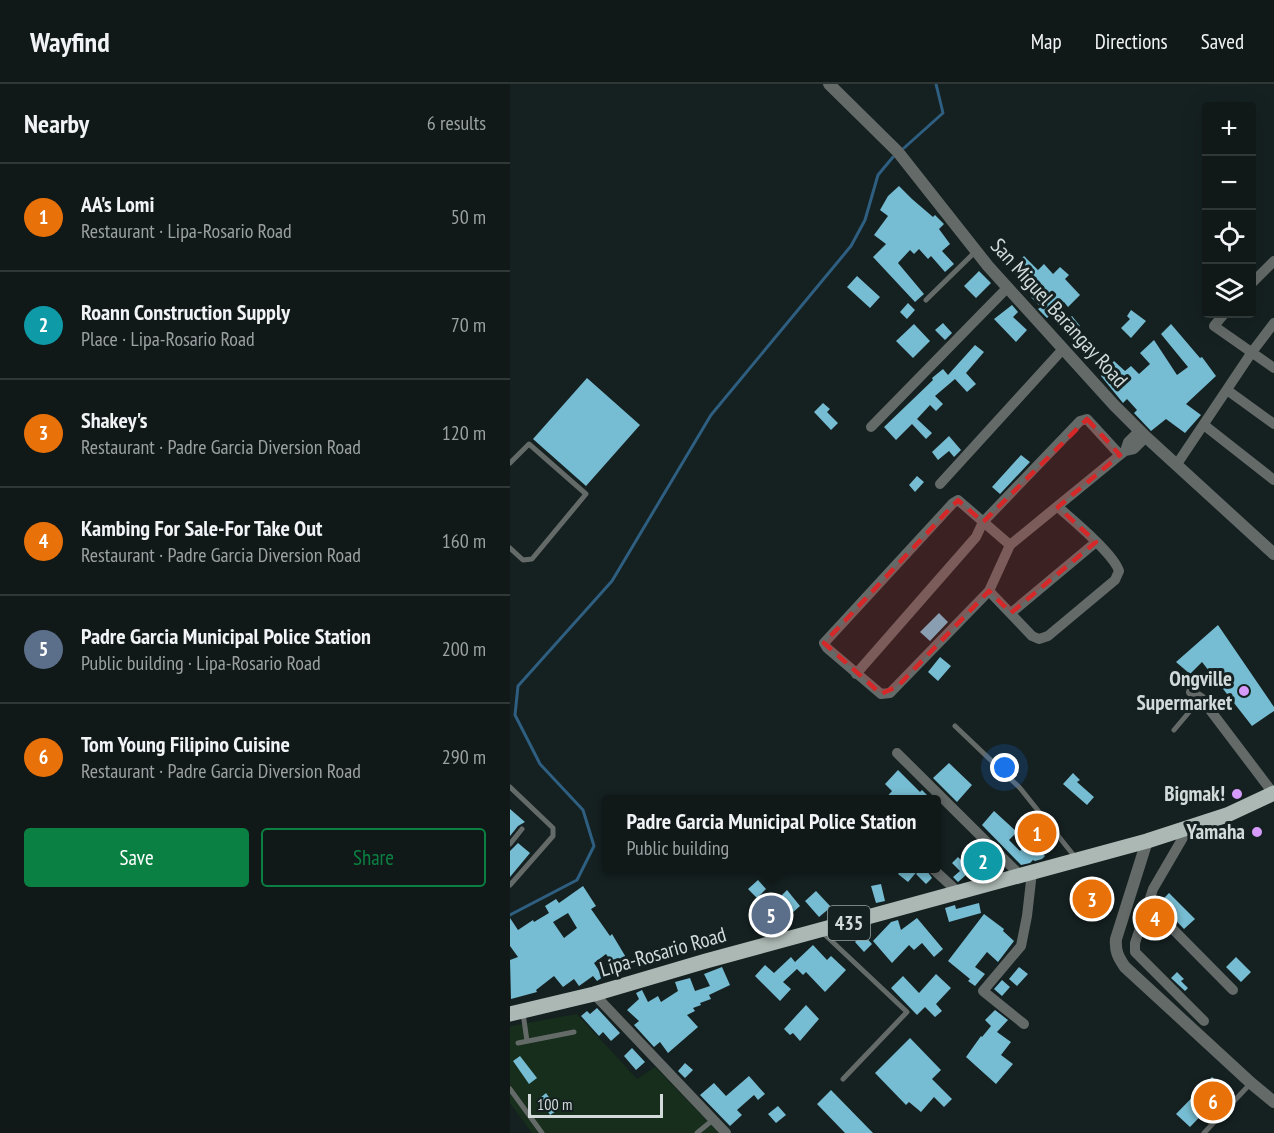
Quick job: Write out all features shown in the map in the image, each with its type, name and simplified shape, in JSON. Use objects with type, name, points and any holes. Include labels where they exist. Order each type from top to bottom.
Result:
[{"type":"main road","name":"Lipa-Rosario Road","points":[[516,1012],[594,994],[706,961],[1147,842],[1238,811],[1274,793]]},
{"type":"street","name":"San Miguel Barangay Road","points":[[829,84],[898,152],[1008,287],[1143,434],[1274,553]]},
{"type":"street","points":[[1256,278],[1274,261]]},
{"type":"street","points":[[871,427],[1008,287]]},
{"type":"street","points":[[1221,318],[1214,326],[1274,368]]},
{"type":"street","points":[[1177,464],[1274,323]]},
{"type":"street","points":[[940,484],[1063,349]]},
{"type":"street","points":[[1227,390],[1274,424]]},
{"type":"street","points":[[856,674],[976,537],[983,522],[1080,421],[1087,419],[1122,453]]},
{"type":"street","points":[[1204,425],[1274,480]]},
{"type":"street","points":[[1010,545],[958,500],[824,643],[881,694],[890,693],[989,591],[1010,545],[1122,453],[1134,449],[1143,434]]},
{"type":"street","points":[[989,591],[1032,636],[1040,639],[1048,636],[1115,580],[1119,572],[1118,566],[1058,507]]},
{"type":"street","points":[[1011,613],[1096,542]]},
{"type":"street","points":[[1191,692],[1201,698],[1274,793]]},
{"type":"street","points":[[897,753],[1026,874],[1028,916],[1021,946],[983,991],[1024,1024]]},
{"type":"street","points":[[1188,829],[1153,888],[1135,943],[1135,952],[1204,1022]]},
{"type":"street","points":[[1147,842],[1116,939],[1115,949],[1119,958],[1125,967],[1274,1102]]},
{"type":"street","points":[[937,873],[958,892]]},
{"type":"street","points":[[1148,904],[1233,990]]},
{"type":"street","points":[[594,994],[726,1133]]},
{"type":"lane","points":[[926,300],[976,250]]},
{"type":"lane","points":[[510,463],[529,444],[586,494],[532,559],[523,560],[510,548]]},
{"type":"lane","points":[[1174,730],[1201,698]]},
{"type":"lane","points":[[955,726],[1020,788],[1077,861]]},
{"type":"lane","points":[[510,787],[553,828],[553,836],[510,885]]},
{"type":"lane","points":[[510,844],[522,829]]},
{"type":"lane","points":[[820,931],[907,1012],[843,1079]]},
{"type":"lane","points":[[516,1012],[528,1041]]},
{"type":"lane","points":[[518,1043],[574,1032]]},
{"type":"lane","points":[[1204,1133],[1251,1083]]},
{"type":"lane","points":[[510,1089],[542,1133]]},
{"type":"lane","points":[[698,1133],[714,1119]]},
{"type":"highlighted area","points":[[1087,419],[1120,455],[1058,507],[1096,542],[1011,613],[989,591],[898,686],[881,694],[824,643],[958,500],[983,522]]},
{"type":"green space","points":[[577,1014],[637,1079],[655,1067],[719,1133],[532,1133],[510,1103],[510,1026]]},
{"type":"building","points":[[899,186],[944,224],[939,229],[950,244],[942,251],[954,264],[945,272],[931,256],[928,259],[919,249],[914,254],[910,250],[898,263],[924,294],[915,302],[873,257],[886,244],[874,235],[888,216],[880,210],[888,196]]},
{"type":"building","points":[[1024,256],[1038,270],[1044,264],[1053,274],[1060,267],[1069,275],[1065,279],[1080,295],[1068,307],[1064,302],[1047,318],[1038,309],[1041,307],[1031,297],[1041,287],[1028,274],[1022,280],[1011,270]]},
{"type":"building","points":[[979,271],[991,283],[976,298],[964,286]]},
{"type":"building","points":[[857,276],[880,297],[870,308],[847,287]]},
{"type":"building","points":[[908,303],[915,310],[907,319],[900,312]]},
{"type":"building","points":[[1012,305],[1018,312],[1013,317],[1027,330],[1016,342],[994,319]]},
{"type":"building","points":[[1131,310],[1146,321],[1131,338],[1121,328],[1130,319],[1127,316]]},
{"type":"building","points":[[1072,316],[1080,326],[1071,334],[1063,324]]},
{"type":"building","points":[[943,323],[952,333],[945,340],[935,330]]},
{"type":"building","points":[[914,324],[930,341],[913,358],[896,341]]},
{"type":"building","points":[[1171,324],[1200,358],[1202,357],[1216,376],[1186,404],[1201,415],[1185,433],[1166,419],[1151,431],[1134,413],[1137,410],[1127,399],[1123,403],[1101,376],[1114,361],[1125,371],[1131,366],[1139,374],[1150,364],[1140,353],[1154,340],[1177,375],[1188,367],[1161,334]]},
{"type":"building","points":[[975,345],[984,352],[966,373],[976,384],[967,392],[955,379],[935,396],[943,404],[936,411],[930,405],[917,419],[932,433],[926,439],[912,424],[896,440],[884,427],[933,380],[932,378],[943,369],[948,375]]},
{"type":"building","points":[[587,378],[640,425],[586,486],[533,439]]},
{"type":"building","points":[[823,403],[830,409],[827,412],[838,423],[831,430],[814,412]]},
{"type":"building","points":[[949,436],[961,450],[954,457],[949,451],[938,460],[932,452]]},
{"type":"building","points":[[1021,455],[1030,462],[1000,494],[992,487]]},
{"type":"building","points":[[917,476],[924,482],[915,492],[909,485]]},
{"type":"building","points":[[939,613],[948,622],[930,641],[920,632]]},
{"type":"building","name":"Ongville Supermarket","points":[[1218,625],[1274,707],[1274,711],[1252,726],[1202,662],[1190,674],[1176,662]]},
{"type":"building","points":[[940,657],[951,666],[938,681],[928,672]]},
{"type":"building","points":[[949,763],[972,785],[957,802],[933,778]]},
{"type":"building","points":[[898,770],[920,792],[922,790],[927,795],[888,795],[892,791],[885,784]]},
{"type":"building","points":[[1073,773],[1080,780],[1077,782],[1094,797],[1087,805],[1063,784]]},
{"type":"building","points":[[510,809],[525,822],[518,826],[510,836]]},
{"type":"building","points":[[994,811],[1017,832],[1009,840],[1020,851],[1031,839],[1019,828],[1032,815],[1055,839],[1041,852],[1045,856],[1021,865],[982,825]]},
{"type":"building","points":[[518,843],[530,853],[510,877],[510,851]]},
{"type":"building","points":[[981,847],[997,863],[986,875],[980,876],[973,869],[958,882],[953,877],[960,871],[952,863],[958,857],[965,864]]},
{"type":"building","points":[[899,873],[916,873],[908,882]]},
{"type":"building","points":[[928,873],[932,878],[926,884],[916,874]]},
{"type":"building","points":[[758,880],[766,889],[757,898],[748,889]]},
{"type":"building","points":[[881,884],[885,901],[876,903],[871,886]]},
{"type":"building","points":[[583,886],[596,906],[591,909],[610,936],[612,934],[627,959],[615,967],[606,954],[594,963],[603,977],[597,981],[593,976],[579,986],[574,979],[563,987],[554,976],[536,990],[537,992],[511,999],[510,960],[518,957],[510,946],[510,918],[518,930],[549,913],[545,906],[556,899],[559,903]],"holes":[[[568,913],[577,928],[564,938],[553,922]]]},
{"type":"building","points":[[787,890],[800,906],[791,914],[786,908],[770,926],[760,917]]},
{"type":"building","points":[[816,891],[831,907],[819,917],[805,901]]},
{"type":"building","points":[[1169,893],[1195,919],[1184,929],[1159,903]]},
{"type":"building","points":[[979,903],[981,913],[949,922],[945,908],[955,905],[956,909]]},
{"type":"building","points":[[984,914],[1004,929],[1003,931],[1014,941],[998,962],[987,952],[975,967],[985,974],[975,986],[948,961]]},
{"type":"building","points":[[917,918],[943,949],[934,957],[922,943],[914,950],[909,945],[892,963],[873,941],[891,922],[898,920],[901,930]]},
{"type":"building","points":[[863,934],[872,944],[864,952],[855,942]]},
{"type":"building","points":[[813,945],[827,960],[831,956],[846,970],[825,992],[806,972],[803,975],[797,969],[783,982],[791,989],[780,1001],[755,976],[765,965],[774,973],[791,957],[795,962]]},
{"type":"building","points":[[1236,957],[1251,972],[1241,982],[1226,967]]},
{"type":"building","points":[[722,967],[730,985],[709,995],[711,999],[693,1008],[695,1011],[687,1015],[698,1027],[668,1053],[660,1042],[654,1047],[634,1025],[639,1021],[627,1010],[639,999],[636,993],[642,990],[648,1002],[658,996],[661,1002],[678,991],[675,982],[690,978],[695,991],[710,986],[704,974]]},
{"type":"building","points":[[1019,967],[1028,974],[1017,986],[1009,979]]},
{"type":"building","points":[[1177,972],[1184,979],[1181,981],[1188,988],[1185,991],[1171,978]]},
{"type":"building","points":[[936,974],[951,988],[936,1004],[942,1011],[935,1017],[925,1007],[917,1015],[891,988],[903,976],[919,993]]},
{"type":"building","points":[[1002,980],[1010,987],[1002,996],[994,989]]},
{"type":"building","points":[[806,1005],[819,1019],[800,1041],[793,1033],[790,1035],[784,1029]]},
{"type":"building","points":[[597,1008],[620,1033],[611,1041],[603,1032],[599,1036],[581,1016],[587,1011],[590,1014]]},
{"type":"building","points":[[995,1010],[1008,1020],[997,1032],[1011,1042],[1001,1055],[1013,1064],[996,1084],[966,1057],[991,1026],[985,1020]]},
{"type":"building","points":[[910,1038],[941,1070],[932,1079],[952,1099],[944,1107],[934,1097],[921,1112],[909,1102],[906,1105],[875,1073]]},
{"type":"building","points":[[632,1048],[645,1062],[636,1070],[624,1056]]},
{"type":"building","points":[[520,1056],[537,1078],[529,1084],[513,1061]]},
{"type":"building","points":[[685,1063],[693,1070],[685,1078],[678,1071]]},
{"type":"building","points":[[749,1076],[765,1094],[758,1100],[754,1095],[737,1110],[742,1115],[730,1126],[700,1095],[714,1083],[726,1096]]},
{"type":"building","points":[[1212,1077],[1226,1090],[1190,1127],[1176,1114]]},
{"type":"building","points":[[831,1090],[873,1133],[845,1133],[817,1104]]},
{"type":"building","points":[[546,1093],[558,1110],[550,1115],[540,1098]]},
{"type":"building","points":[[778,1106],[786,1115],[776,1123],[768,1114]]},
{"type":"waterway","points":[[904,148],[943,113],[936,84]]},
{"type":"waterway","points":[[510,915],[577,880],[594,846],[583,810],[540,764],[515,715],[518,686],[612,581],[711,415],[851,246],[865,220],[878,175],[893,157]]},
{"type":"place","name":"Ongville Supermarket","points":[[1244,691]]},
{"type":"place","name":"Bigmak!","points":[[1237,794]]},
{"type":"place","name":"Yamaha","points":[[1257,832]]},
{"type":"place","name":"AA's Lomi","points":[[1037,833]]},
{"type":"place","name":"Roann Construction Supply","points":[[983,861]]},
{"type":"place","name":"Shakey's","points":[[1092,899]]},
{"type":"place","name":"Padre Garcia Municipal Police Station","points":[[771,915]]},
{"type":"place","name":"Kambing For Sale-For Take Out","points":[[1155,918]]},
{"type":"place","name":"Tom Young Filipino Cuisine","points":[[1213,1101]]}]
